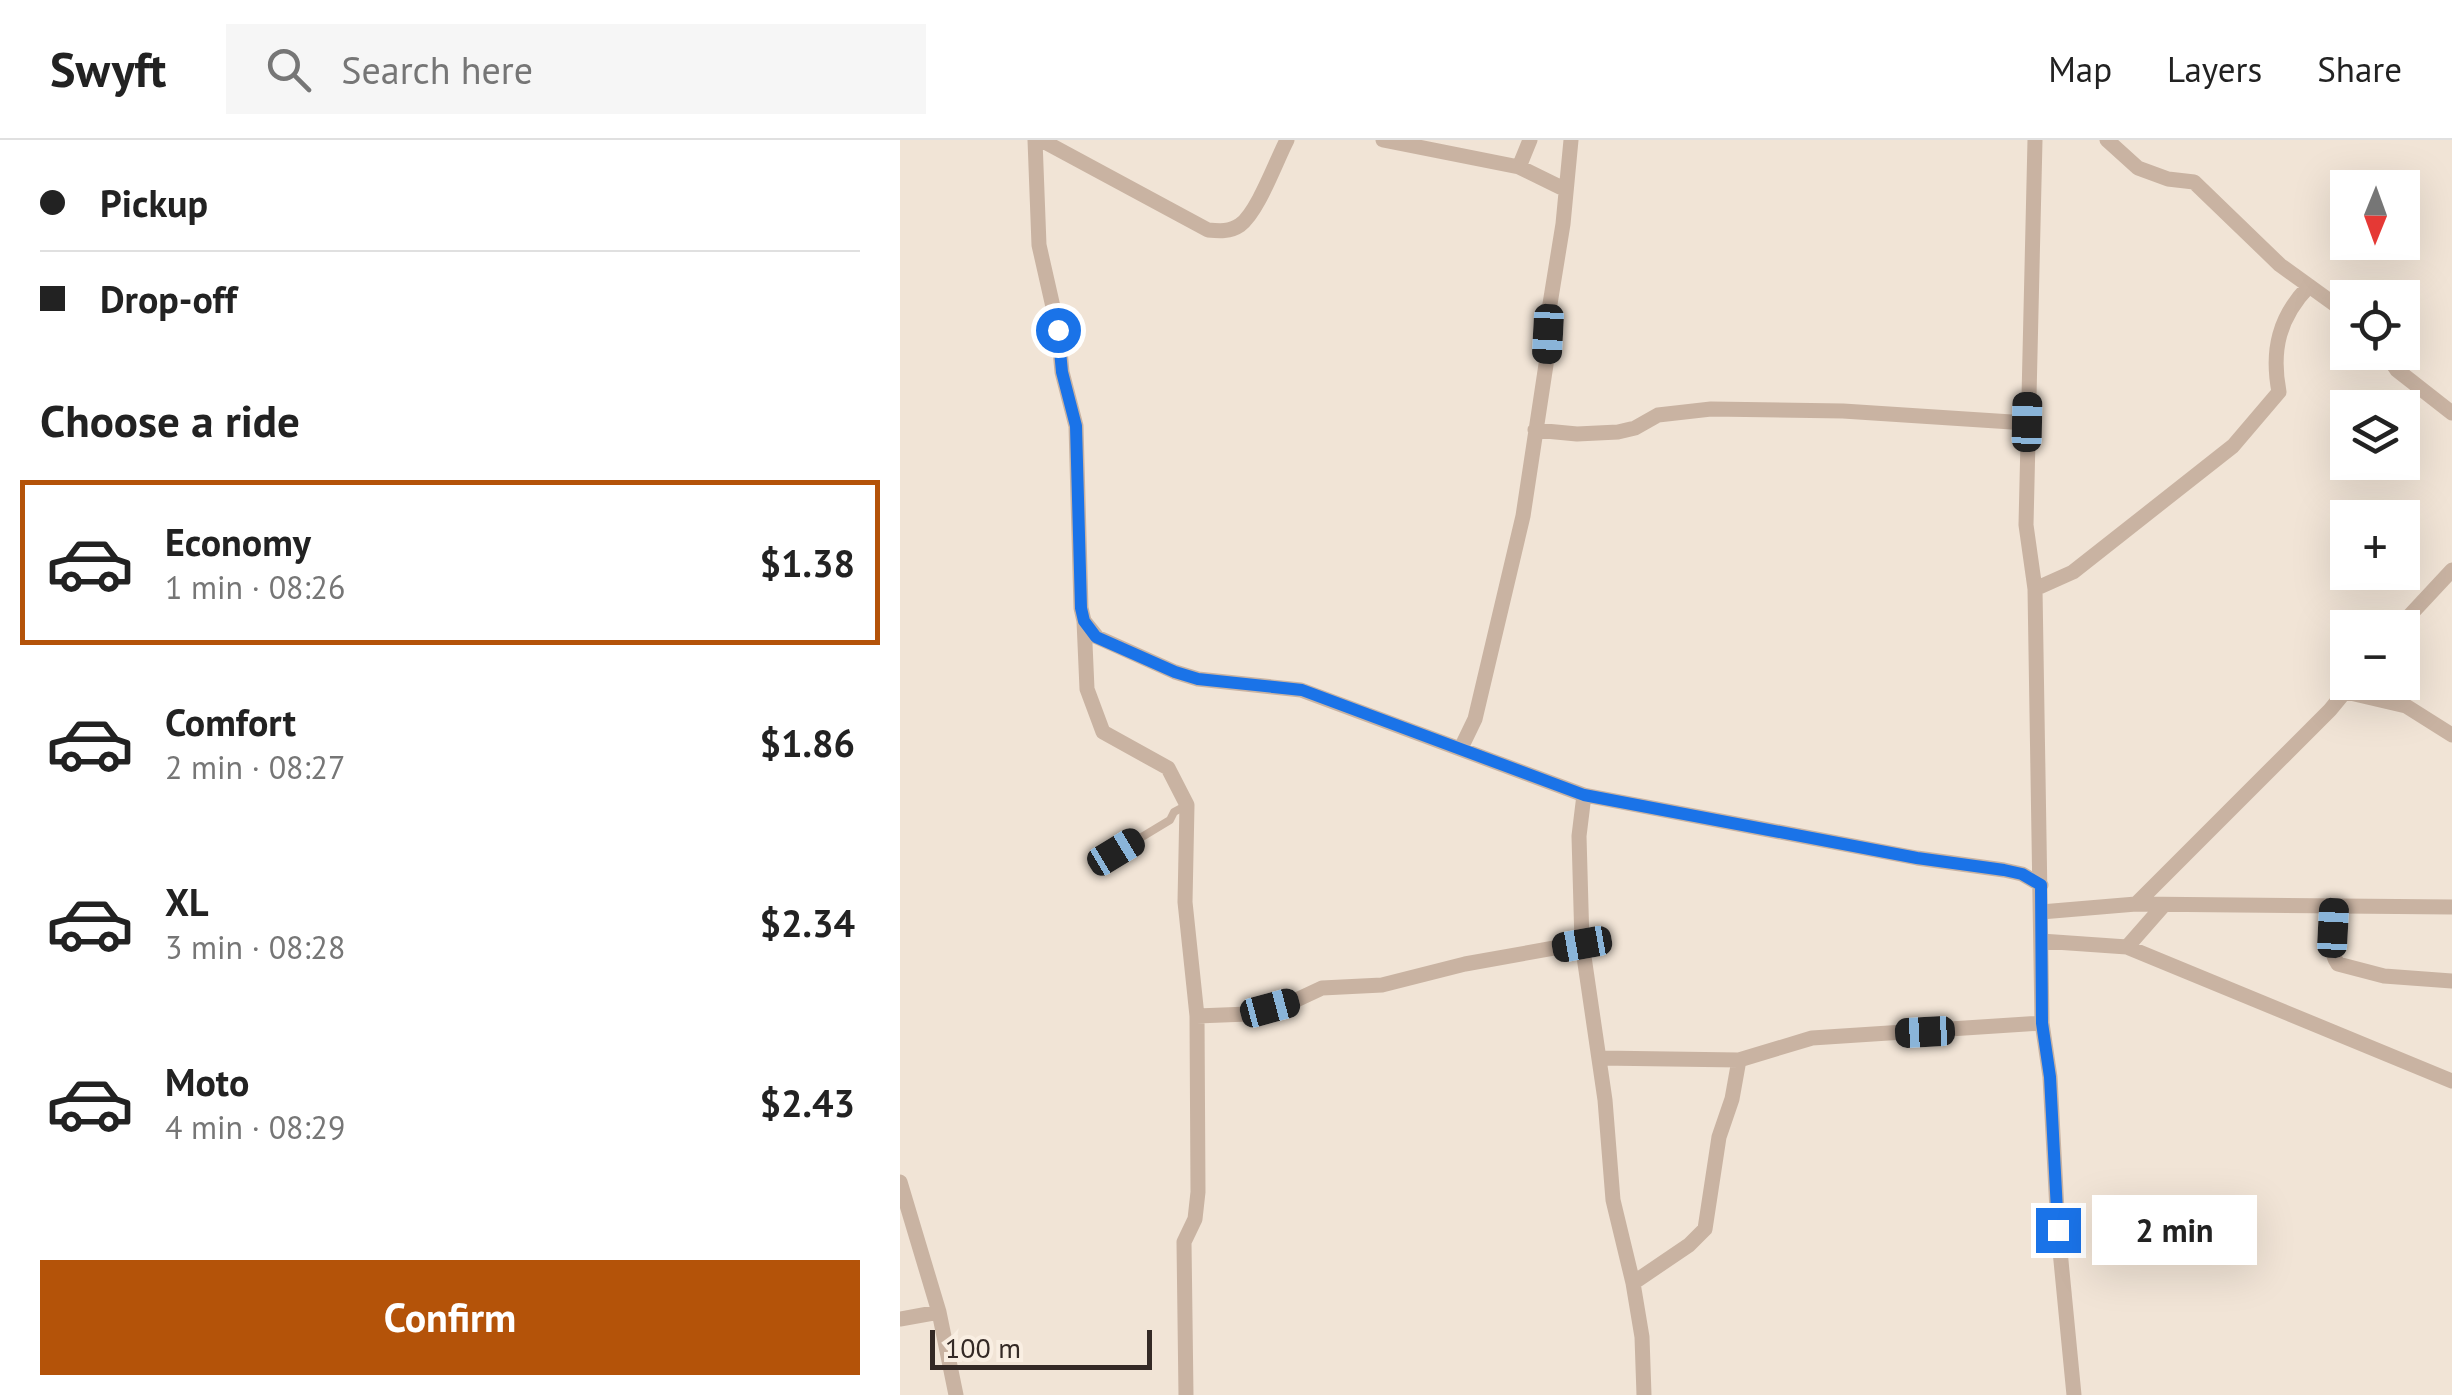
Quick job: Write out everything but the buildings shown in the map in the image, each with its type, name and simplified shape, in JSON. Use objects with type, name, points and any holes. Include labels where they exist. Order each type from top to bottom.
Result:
[{"type":"street","points":[[1186,1395],[1184,1242],[1196,1219],[1198,1192],[1198,1016],[1185,902],[1187,805],[1168,768],[1103,732],[1087,689],[1076,426],[1039,245],[1038,140],[1208,230],[1224,232],[1238,227],[1249,216],[1286,140]]},
{"type":"street","points":[[1383,140],[1519,167],[1566,190]]},
{"type":"street","points":[[1519,167],[1530,140]]},
{"type":"street","points":[[1461,748],[1475,719],[1519,534],[1571,140]]},
{"type":"street","points":[[2034,140],[2026,525],[2035,589],[2042,1023],[2050,1077],[2058,1230],[2074,1395]]},
{"type":"street","points":[[2108,140],[2138,168],[2168,179],[2194,182],[2280,265],[2330,301]]},
{"type":"street","points":[[2035,589],[2073,572],[2233,446],[2279,392],[2274,363],[2288,308],[2309,286]]},
{"type":"street","points":[[2398,370],[2452,413]]},
{"type":"street","points":[[1535,430],[1618,432],[1658,415],[1710,408],[2027,422]]},
{"type":"street","points":[[2415,610],[2452,570]]},
{"type":"street","points":[[1084,621],[1096,637],[1175,672],[1198,679],[1302,690],[1584,795],[1917,858],[2004,870],[2022,874],[2041,885]]},
{"type":"street","points":[[2136,904],[2337,700]]},
{"type":"street","points":[[2388,700],[2406,706],[2452,735]]},
{"type":"street","points":[[1584,795],[1579,836],[1582,944],[1600,1058],[1613,1200],[1642,1337],[1644,1395]]},
{"type":"street","points":[[2041,912],[2136,904],[2452,907]]},
{"type":"street","points":[[2127,947],[2163,906]]},
{"type":"street","points":[[2334,906],[2332,950],[2338,964],[2384,976],[2452,982]]},
{"type":"street","points":[[2041,940],[2127,947],[2452,1082]]},
{"type":"street","points":[[1198,1016],[1248,1014],[1292,1002],[1322,988],[1382,984],[1465,964],[1582,944]]},
{"type":"street","points":[[1600,1058],[1739,1060],[1812,1038],[2042,1023]]},
{"type":"street","points":[[1633,1283],[1688,1246],[1705,1229],[1719,1137],[1732,1099],[1739,1060]]},
{"type":"street","points":[[900,1182],[939,1312],[956,1395]]},
{"type":"street","points":[[900,1319],[939,1312]]},
{"type":"lane","points":[[1116,852],[1170,820],[1174,812],[1187,805]]},
{"type":"route","points":[[1058,330],[1062,372],[1076,426],[1081,608],[1084,621],[1096,637],[1198,679],[1302,690],[1584,795],[1917,858],[2004,870],[2022,874],[2041,885],[2042,1023],[2050,1077],[2058,1230]]}]
